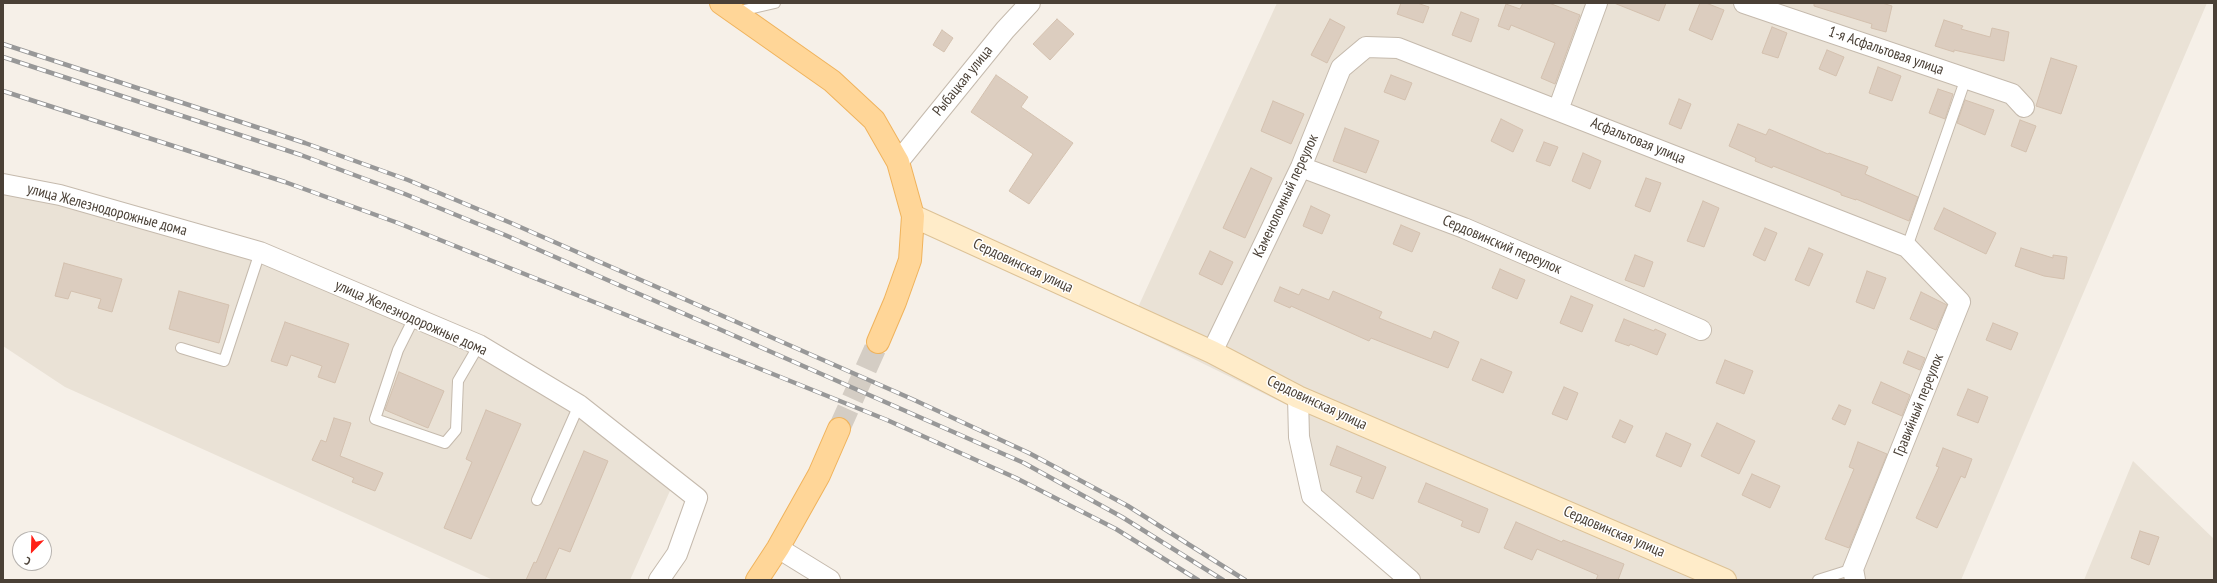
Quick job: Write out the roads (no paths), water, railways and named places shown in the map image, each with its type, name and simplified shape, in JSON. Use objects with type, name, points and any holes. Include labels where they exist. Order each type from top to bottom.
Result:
[{"type":"main road","points":[[728,8],[832,81],[874,120],[898,162],[913,216],[910,260],[895,302],[878,342]]},
{"type":"main road","points":[[768,568],[819,475],[839,429]]},
{"type":"street","name":"Рыбацкая улица","points":[[898,162],[1005,30],[1030,3]]},
{"type":"street","points":[[1558,110],[1597,3]]},
{"type":"street","name":"1-я Асфальтовая улица","points":[[1744,3],[2012,94],[2024,107]]},
{"type":"street","name":"Асфальтовая улица","points":[[1366,46],[1398,48],[1907,247]]},
{"type":"street","name":"Каменоломный переулок","points":[[1212,352],[1301,167],[1341,68],[1366,46]]},
{"type":"street","name":"Сердовинский переулок","points":[[1301,167],[1464,228],[1701,330]]},
{"type":"street","name":"улица Железнодорожные дома","points":[[3,184],[60,195],[260,252],[478,345],[579,405],[697,498],[677,554],[659,580]]},
{"type":"street","name":"Сердовинская улица","points":[[913,216],[1212,352],[1298,397],[1725,580]]},
{"type":"street","name":"Гравийный переулок","points":[[1854,574],[1960,302],[1907,247]]},
{"type":"street","points":[[1298,397],[1299,436],[1312,496],[1410,580]]},
{"type":"street","points":[[768,568],[830,580]]},
{"type":"lane","points":[[728,8],[775,3]]},
{"type":"lane","points":[[1907,247],[1966,78]]},
{"type":"lane","points":[[181,348],[224,361],[260,252]]},
{"type":"lane","points":[[414,318],[398,350],[375,419],[445,443],[456,430],[458,381],[478,345]]},
{"type":"lane","points":[[537,500],[579,405]]},
{"type":"lane","points":[[1818,580],[1854,574]]},
{"type":"tunnel","points":[[839,429],[878,342]]},
{"type":"railway","points":[[3,44],[305,143],[408,180],[511,223],[912,399],[1029,453],[1128,506],[1245,580]]},
{"type":"railway","points":[[3,57],[301,155],[405,194],[505,235],[1024,463],[1122,517],[1223,580]]},
{"type":"railway","points":[[3,91],[285,182],[398,223],[887,420],[1016,478],[1116,529],[1198,580]]}]
